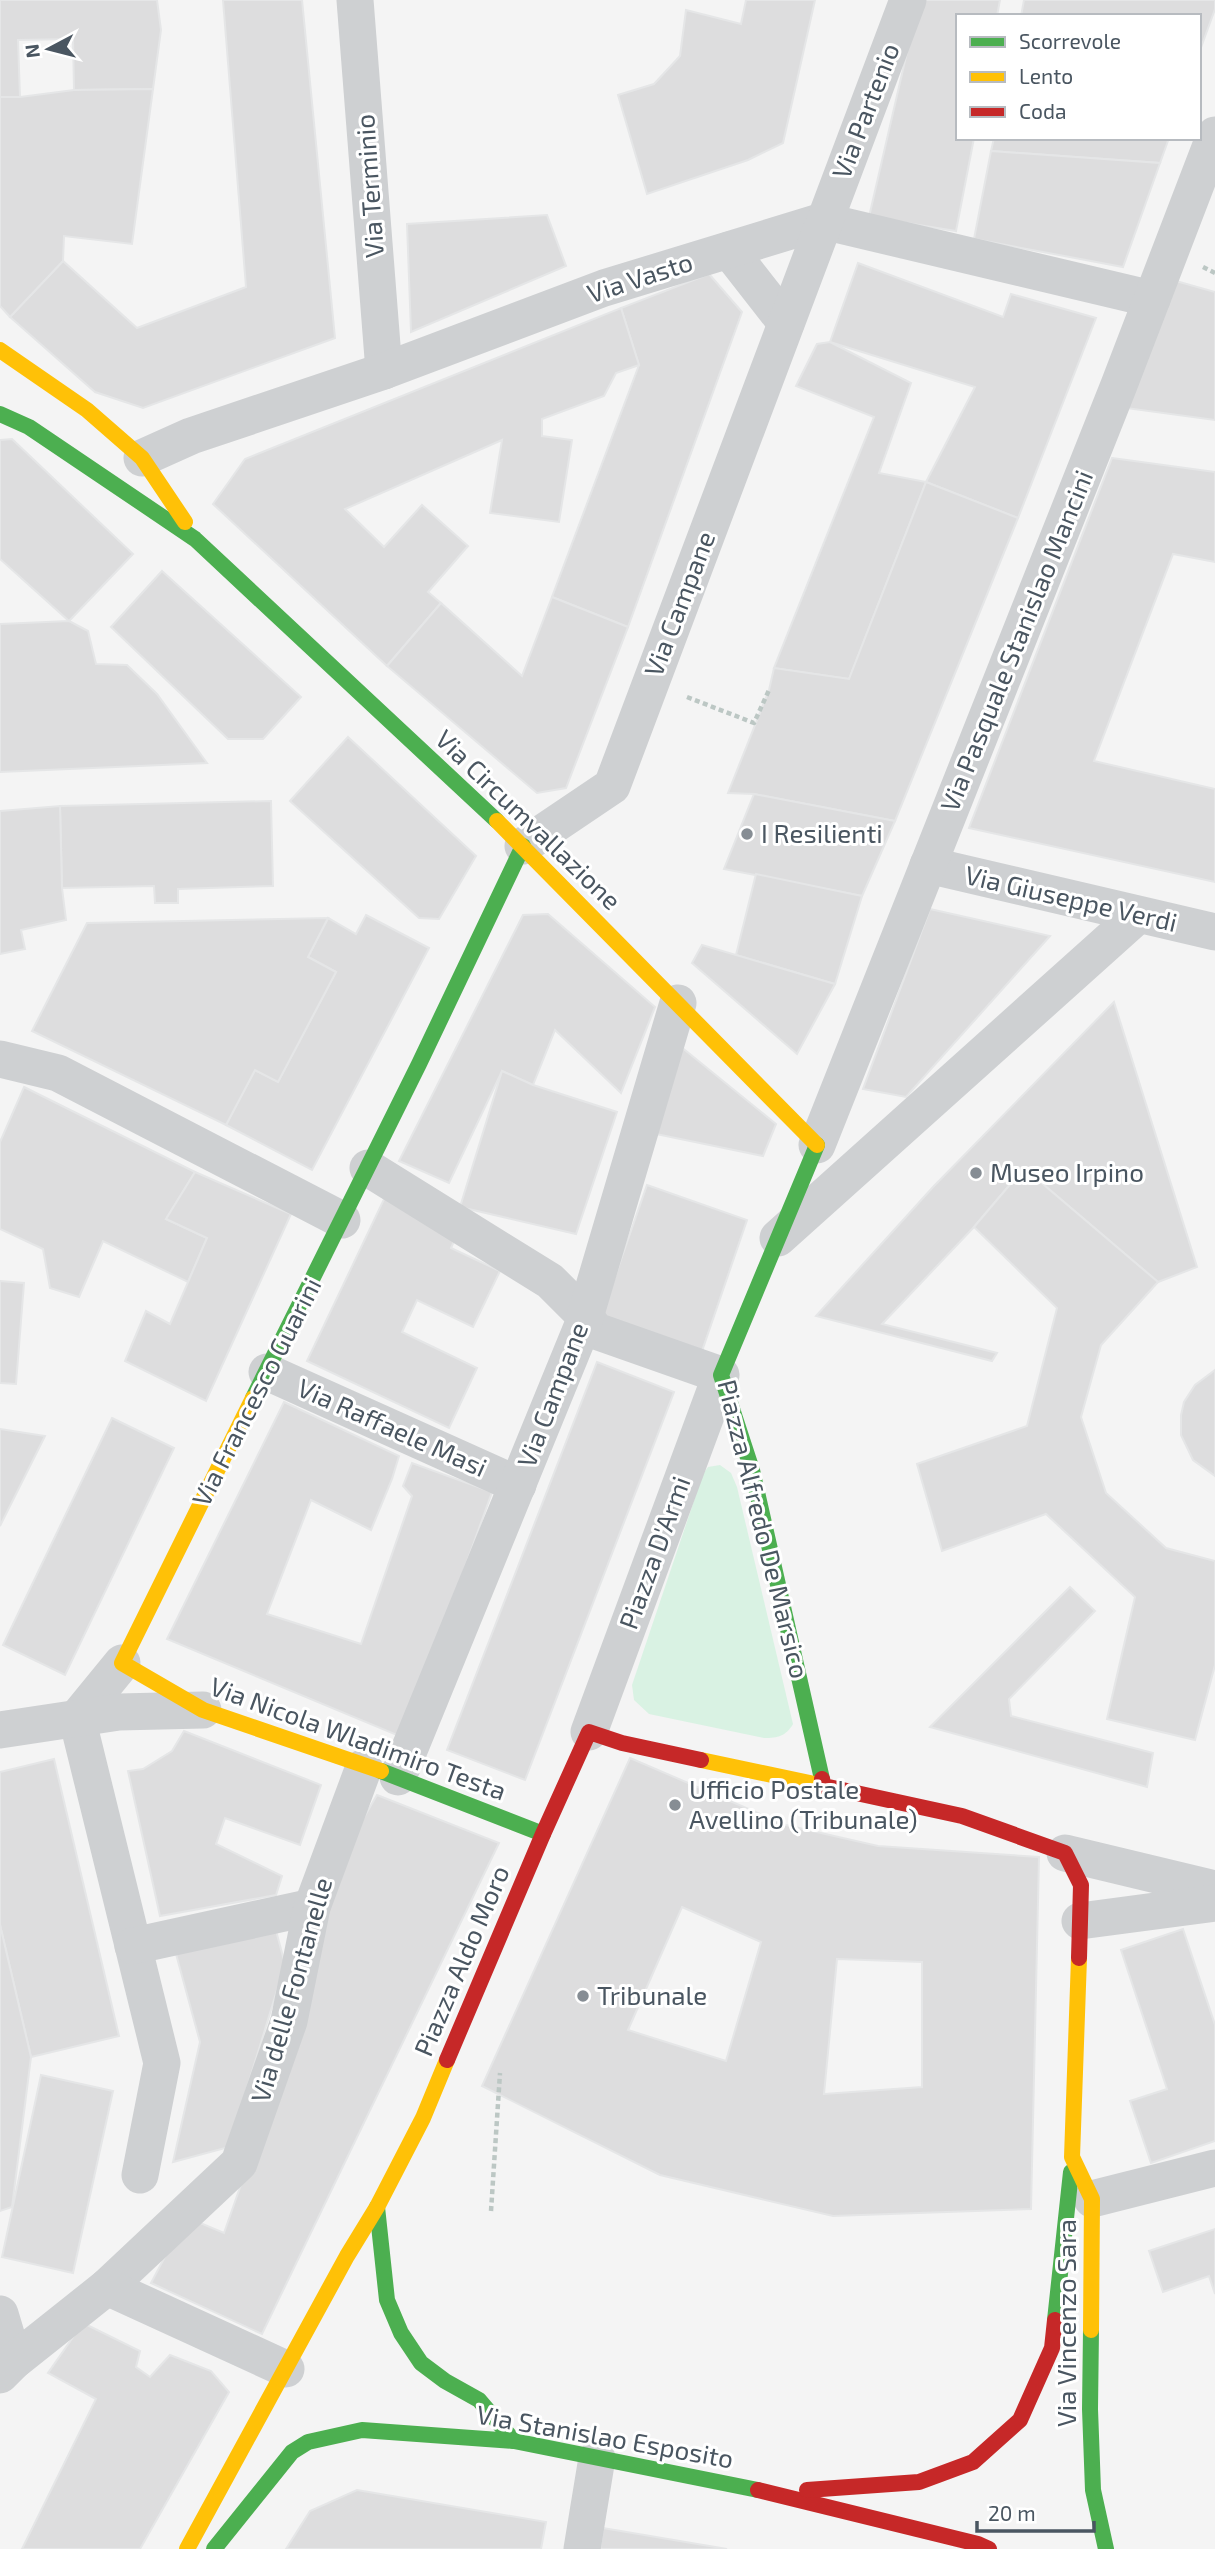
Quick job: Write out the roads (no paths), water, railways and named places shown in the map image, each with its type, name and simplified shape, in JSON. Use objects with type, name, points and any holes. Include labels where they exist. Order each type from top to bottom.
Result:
[{"type":"street","name":"Via Terminio","points":[[355,0],[384,371]]},
{"type":"street","name":"Via Partenio","points":[[823,222],[908,0]]},
{"type":"street","name":"Via Pasquale Stanislao Mancini","points":[[817,1145],[1215,135]]},
{"type":"street","name":"Via Vasto","points":[[142,458],[191,436],[384,371],[604,288],[823,222],[1152,299]]},
{"type":"street","name":"Via Campane","points":[[523,846],[612,786],[823,222]]},
{"type":"street","points":[[729,250],[786,323]]},
{"type":"street","name":"Via Circumvallazione","points":[[0,351],[87,410],[142,458],[195,539]]},
{"type":"street","name":"Via Circumvallazione","points":[[0,414],[29,427],[195,539],[523,846],[817,1145]]},
{"type":"street","name":"Via Francesco Guarini","points":[[77,1718],[122,1663],[368,1168],[523,846]]},
{"type":"street","name":"Via Giuseppe Verdi","points":[[928,865],[1215,932]]},
{"type":"street","name":"Piazza Alfredo De Marsico","points":[[778,1238],[1138,915]]},
{"type":"street","name":"Via Campane","points":[[381,1772],[517,1485],[582,1326],[678,1003]]},
{"type":"street","points":[[0,1059],[58,1073],[342,1220]]},
{"type":"street","name":"Piazza Alfredo De Marsico","points":[[817,1145],[721,1375],[752,1470],[824,1786]]},
{"type":"street","points":[[368,1168],[550,1281],[596,1331],[721,1375]]},
{"type":"street","name":"Via Raffaele Masi","points":[[267,1372],[517,1485]]},
{"type":"street","name":"Piazza D'Armi","points":[[589,1732],[721,1375]]},
{"type":"street","name":"Via Nicola Wladimiro Testa","points":[[122,1663],[202,1710],[381,1772],[543,1834]]},
{"type":"street","points":[[0,1730],[119,1712],[202,1710]]},
{"type":"street","points":[[77,1718],[162,2063],[140,2175]]},
{"type":"street","points":[[589,1732],[622,1743],[962,1816],[1065,1853],[1215,1889]]},
{"type":"street","name":"Piazza Aldo Moro","points":[[187,2549],[347,2256],[377,2207],[423,2118],[589,1732]]},
{"type":"street","name":"Via delle Fontanelle","points":[[7,2368],[107,2287],[239,2163],[289,2021],[312,1907],[381,1772]]},
{"type":"street","name":"Via Vincenzo Sara","points":[[1065,1853],[1081,1885],[1072,2157],[1093,2199],[1090,2409],[1093,2490],[1106,2549]]},
{"type":"street","points":[[1080,1921],[1215,1903]]},
{"type":"street","points":[[133,1946],[312,1907]]},
{"type":"street","points":[[773,2493],[919,2482],[973,2462],[1020,2420],[1052,2348],[1072,2157]]},
{"type":"street","points":[[1093,2199],[1215,2168]]},
{"type":"street","points":[[377,2207],[387,2300],[401,2333],[421,2363],[445,2381],[479,2400],[514,2441]]},
{"type":"street","points":[[107,2287],[286,2370]]},
{"type":"street","points":[[0,2314],[7,2368]]},
{"type":"street","name":"Via Stanislao Esposito","points":[[214,2549],[292,2452],[308,2442],[362,2430],[514,2441],[773,2493],[989,2549]]},
{"type":"street","points":[[582,2549],[597,2458]]},
{"type":"place","name":"I Resilienti","points":[[747,834]]},
{"type":"place","name":"Museo Irpino","points":[[976,1173]]},
{"type":"place","name":"Ufficio Postale Avellino (Tribunale)","points":[[675,1805]]},
{"type":"place","name":"Tribunale","points":[[583,1996]]}]
